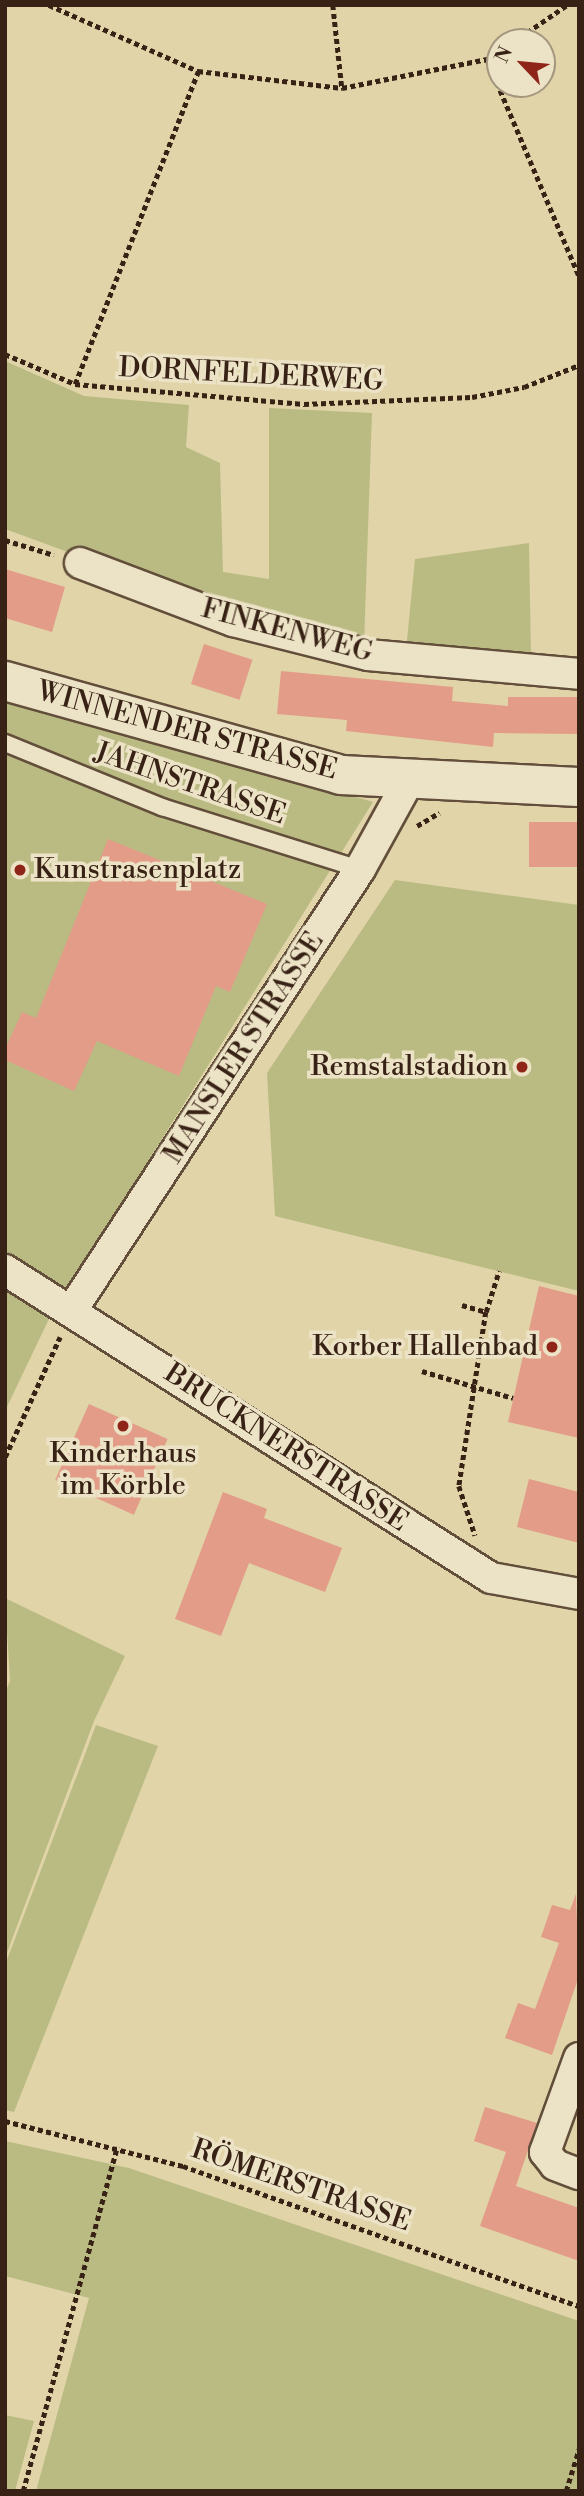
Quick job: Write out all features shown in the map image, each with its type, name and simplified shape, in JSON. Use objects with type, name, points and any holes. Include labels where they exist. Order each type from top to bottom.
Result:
[{"type":"street","name":"FINKENWEG","points":[[80,563],[233,621],[368,655],[579,674]]},
{"type":"street","name":"WINNENDER STRASSE","points":[[5,681],[276,761],[408,782],[579,787]]},
{"type":"street","name":"MANSLER STRASSE","points":[[72,1310],[360,869],[408,782]]},
{"type":"street","name":"BRUCKNERSTRASSE","points":[[5,1270],[491,1578],[579,1594]]},
{"type":"street","points":[[579,2058],[574,2092],[545,2152],[555,2165],[579,2174]]},
{"type":"lane","name":"JAHNSTRASSE","points":[[5,743],[162,807],[360,869]]},
{"type":"path","points":[[48,5],[198,71],[342,88],[486,59]]},
{"type":"path","points":[[333,5],[342,88]]},
{"type":"path","points":[[533,28],[567,5]]},
{"type":"path","points":[[75,384],[198,71]]},
{"type":"path","points":[[503,98],[579,276]]},
{"type":"path","name":"DORNFELDERWEG","points":[[5,354],[75,384],[149,394],[379,405],[524,387],[579,365]]},
{"type":"path","points":[[5,540],[80,563]]},
{"type":"path","points":[[410,836],[423,819],[447,810]]},
{"type":"path","points":[[466,1536],[477,1543],[459,1486],[471,1388],[486,1312],[499,1271]]},
{"type":"path","points":[[463,1305],[486,1312]]},
{"type":"path","points":[[5,1457],[72,1310]]},
{"type":"path","points":[[422,1371],[471,1388],[513,1398]]},
{"type":"path","name":"RÖMERSTRASSE","points":[[5,2121],[117,2147],[579,2306]]},
{"type":"path","points":[[23,2491],[117,2147]]},
{"type":"path","points":[[566,2491],[579,2449]]},
{"type":"green space","points":[[5,361],[84,396],[189,405],[186,447],[220,463],[223,572],[269,579],[269,408],[372,413],[364,645],[232,612],[5,529]]},
{"type":"green space","points":[[529,543],[531,656],[406,650],[415,559]]},
{"type":"green space","points":[[5,692],[373,802],[48,1321],[5,1411]]},
{"type":"green space","points":[[395,880],[579,905],[579,1291],[275,1216],[267,1073]]},
{"type":"green space","points":[[5,1598],[125,1656],[94,1721],[5,1958],[5,1693],[10,1681]]},
{"type":"green space","points":[[96,1725],[158,1746],[14,2112],[5,2110],[5,1965]]},
{"type":"green space","points":[[5,2141],[129,2168],[579,2321],[579,2491],[36,2491],[89,2298],[5,2276]]},
{"type":"green space","points":[[5,2415],[34,2421],[15,2491],[5,2491]]},
{"type":"building","points":[[5,569],[65,587],[52,632],[5,618]]},
{"type":"building","points":[[204,644],[253,660],[240,700],[191,684]]},
{"type":"building","points":[[281,671],[453,687],[452,701],[508,706],[508,697],[579,697],[579,734],[494,733],[493,747],[346,731],[347,720],[277,714]]},
{"type":"building","points":[[529,822],[579,822],[579,867],[529,867]]},
{"type":"building","points":[[108,839],[267,904],[230,992],[216,986],[179,1076],[97,1041],[74,1091],[5,1060],[5,1049],[22,1012],[36,1018]]},
{"type":"building","name":"Korber Hallenbad","points":[[539,1286],[579,1296],[579,1438],[508,1422]]},
{"type":"building","points":[[89,1404],[168,1439],[134,1515],[55,1480]]},
{"type":"building","points":[[529,1479],[579,1492],[579,1543],[517,1527]]},
{"type":"building","points":[[223,1492],[267,1509],[264,1518],[342,1548],[325,1592],[249,1563],[221,1636],[175,1619]]},
{"type":"building","points":[[576,1894],[579,1976],[552,2055],[505,2038],[518,2003],[535,2009],[559,1943],[541,1937],[552,1905],[570,1910]]},
{"type":"building","points":[[485,2107],[537,2123],[516,2186],[579,2208],[579,2261],[480,2226],[506,2152],[474,2141]]},
{"type":"place","name":"Kunstrasenplatz","points":[[20,870]]},
{"type":"place","name":"Remstalstadion","points":[[522,1067]]},
{"type":"place","name":"Korber Hallenbad","points":[[552,1347]]},
{"type":"place","name":"Kinderhaus im Körble","points":[[123,1426]]}]
